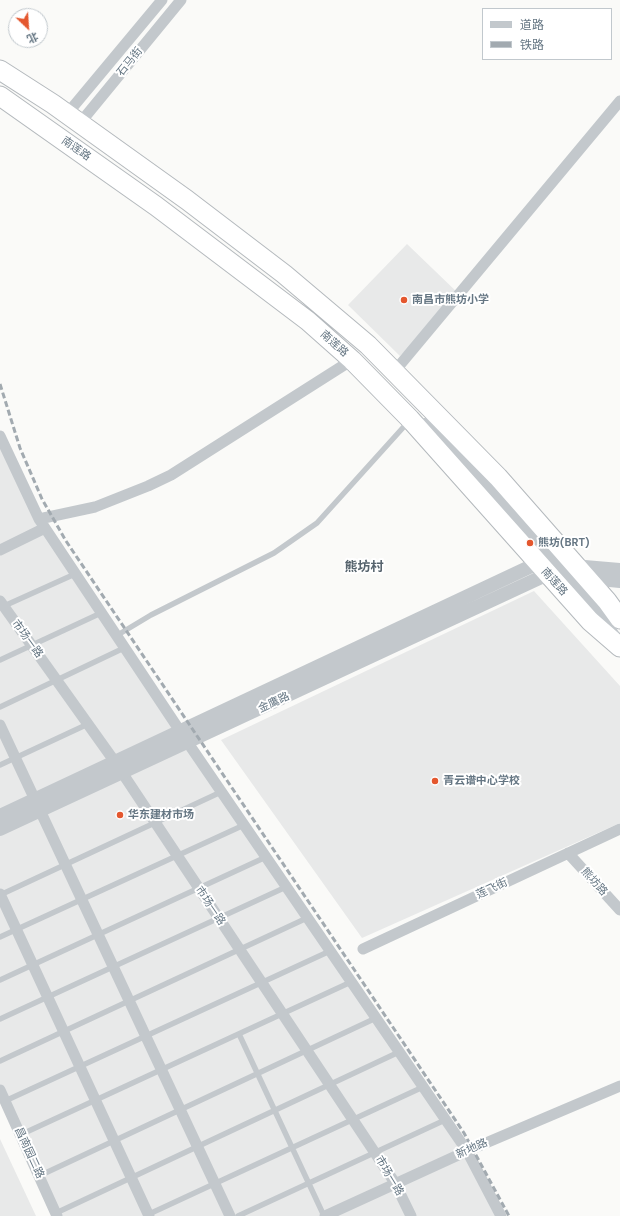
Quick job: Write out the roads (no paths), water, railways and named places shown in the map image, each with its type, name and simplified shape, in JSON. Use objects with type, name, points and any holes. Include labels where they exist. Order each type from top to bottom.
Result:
[{"type":"highway","name":"南莲路","points":[[0,70],[73,119],[187,200],[284,274],[368,345],[498,477],[563,571],[590,621],[619,643]]},
{"type":"highway","name":"南莲路","points":[[0,96],[156,206],[308,320],[352,360],[563,571],[620,619]]},
{"type":"street","name":"石马街","points":[[73,119],[162,0]]},
{"type":"street","name":"石马街","points":[[73,119],[181,0]]},
{"type":"street","points":[[394,372],[620,101]]},
{"type":"street","points":[[0,550],[42,524],[95,507],[171,475],[352,360]]},
{"type":"street","points":[[377,385],[440,438],[486,482],[563,571],[620,581]]},
{"type":"street","points":[[0,436],[42,524],[184,738],[467,1151],[501,1216]]},
{"type":"street","points":[[563,571],[620,570]]},
{"type":"street","name":"金鹰路","points":[[0,816],[37,805],[184,738],[563,571]]},
{"type":"street","name":"市场一路","points":[[2,604],[88,724],[199,888],[375,1152],[395,1183],[411,1216]]},
{"type":"street","points":[[0,725],[230,1216]]},
{"type":"street","name":"金鹰路","points":[[0,829],[37,805]]},
{"type":"street","name":"莲飞街","points":[[363,949],[620,829]]},
{"type":"street","name":"熊坊路","points":[[568,853],[620,910]]},
{"type":"street","points":[[0,895],[131,1178],[147,1216]]},
{"type":"street","name":"新地路","points":[[325,1216],[467,1151],[620,1086]]},
{"type":"street","name":"昌南园二路","points":[[0,1090],[57,1214]]},
{"type":"lane","points":[[116,636],[151,614],[274,553],[317,523],[410,419]]},
{"type":"lane","points":[[2,604],[75,574]]},
{"type":"lane","points":[[0,660],[101,613]]},
{"type":"lane","points":[[0,707],[124,648]]},
{"type":"lane","points":[[0,765],[88,724]]},
{"type":"lane","points":[[0,895],[221,792]]},
{"type":"lane","points":[[0,937],[244,826]]},
{"type":"lane","points":[[0,980],[266,857]]},
{"type":"lane","points":[[0,1019],[286,887]]},
{"type":"lane","points":[[0,1061],[307,918]]},
{"type":"lane","points":[[5,1101],[330,951]]},
{"type":"lane","points":[[20,1135],[351,982]]},
{"type":"lane","points":[[39,1176],[376,1018]]},
{"type":"lane","points":[[239,1034],[325,1216]]},
{"type":"lane","points":[[57,1214],[399,1052]]},
{"type":"lane","points":[[147,1216],[423,1087]]},
{"type":"lane","points":[[238,1216],[445,1120]]},
{"type":"railway","points":[[0,384],[20,448],[42,499],[66,541],[464,1133],[509,1216]]},
{"type":"place","name":"南昌市熊坊小学","points":[[404,300]]},
{"type":"place","name":"熊坊(BRT)","points":[[530,543]]},
{"type":"place","name":"青云谱中心学校","points":[[435,781]]},
{"type":"place","name":"华东建材市场","points":[[120,815]]},
{"type":"district","name":"熊坊村","points":[[364,568]]}]
